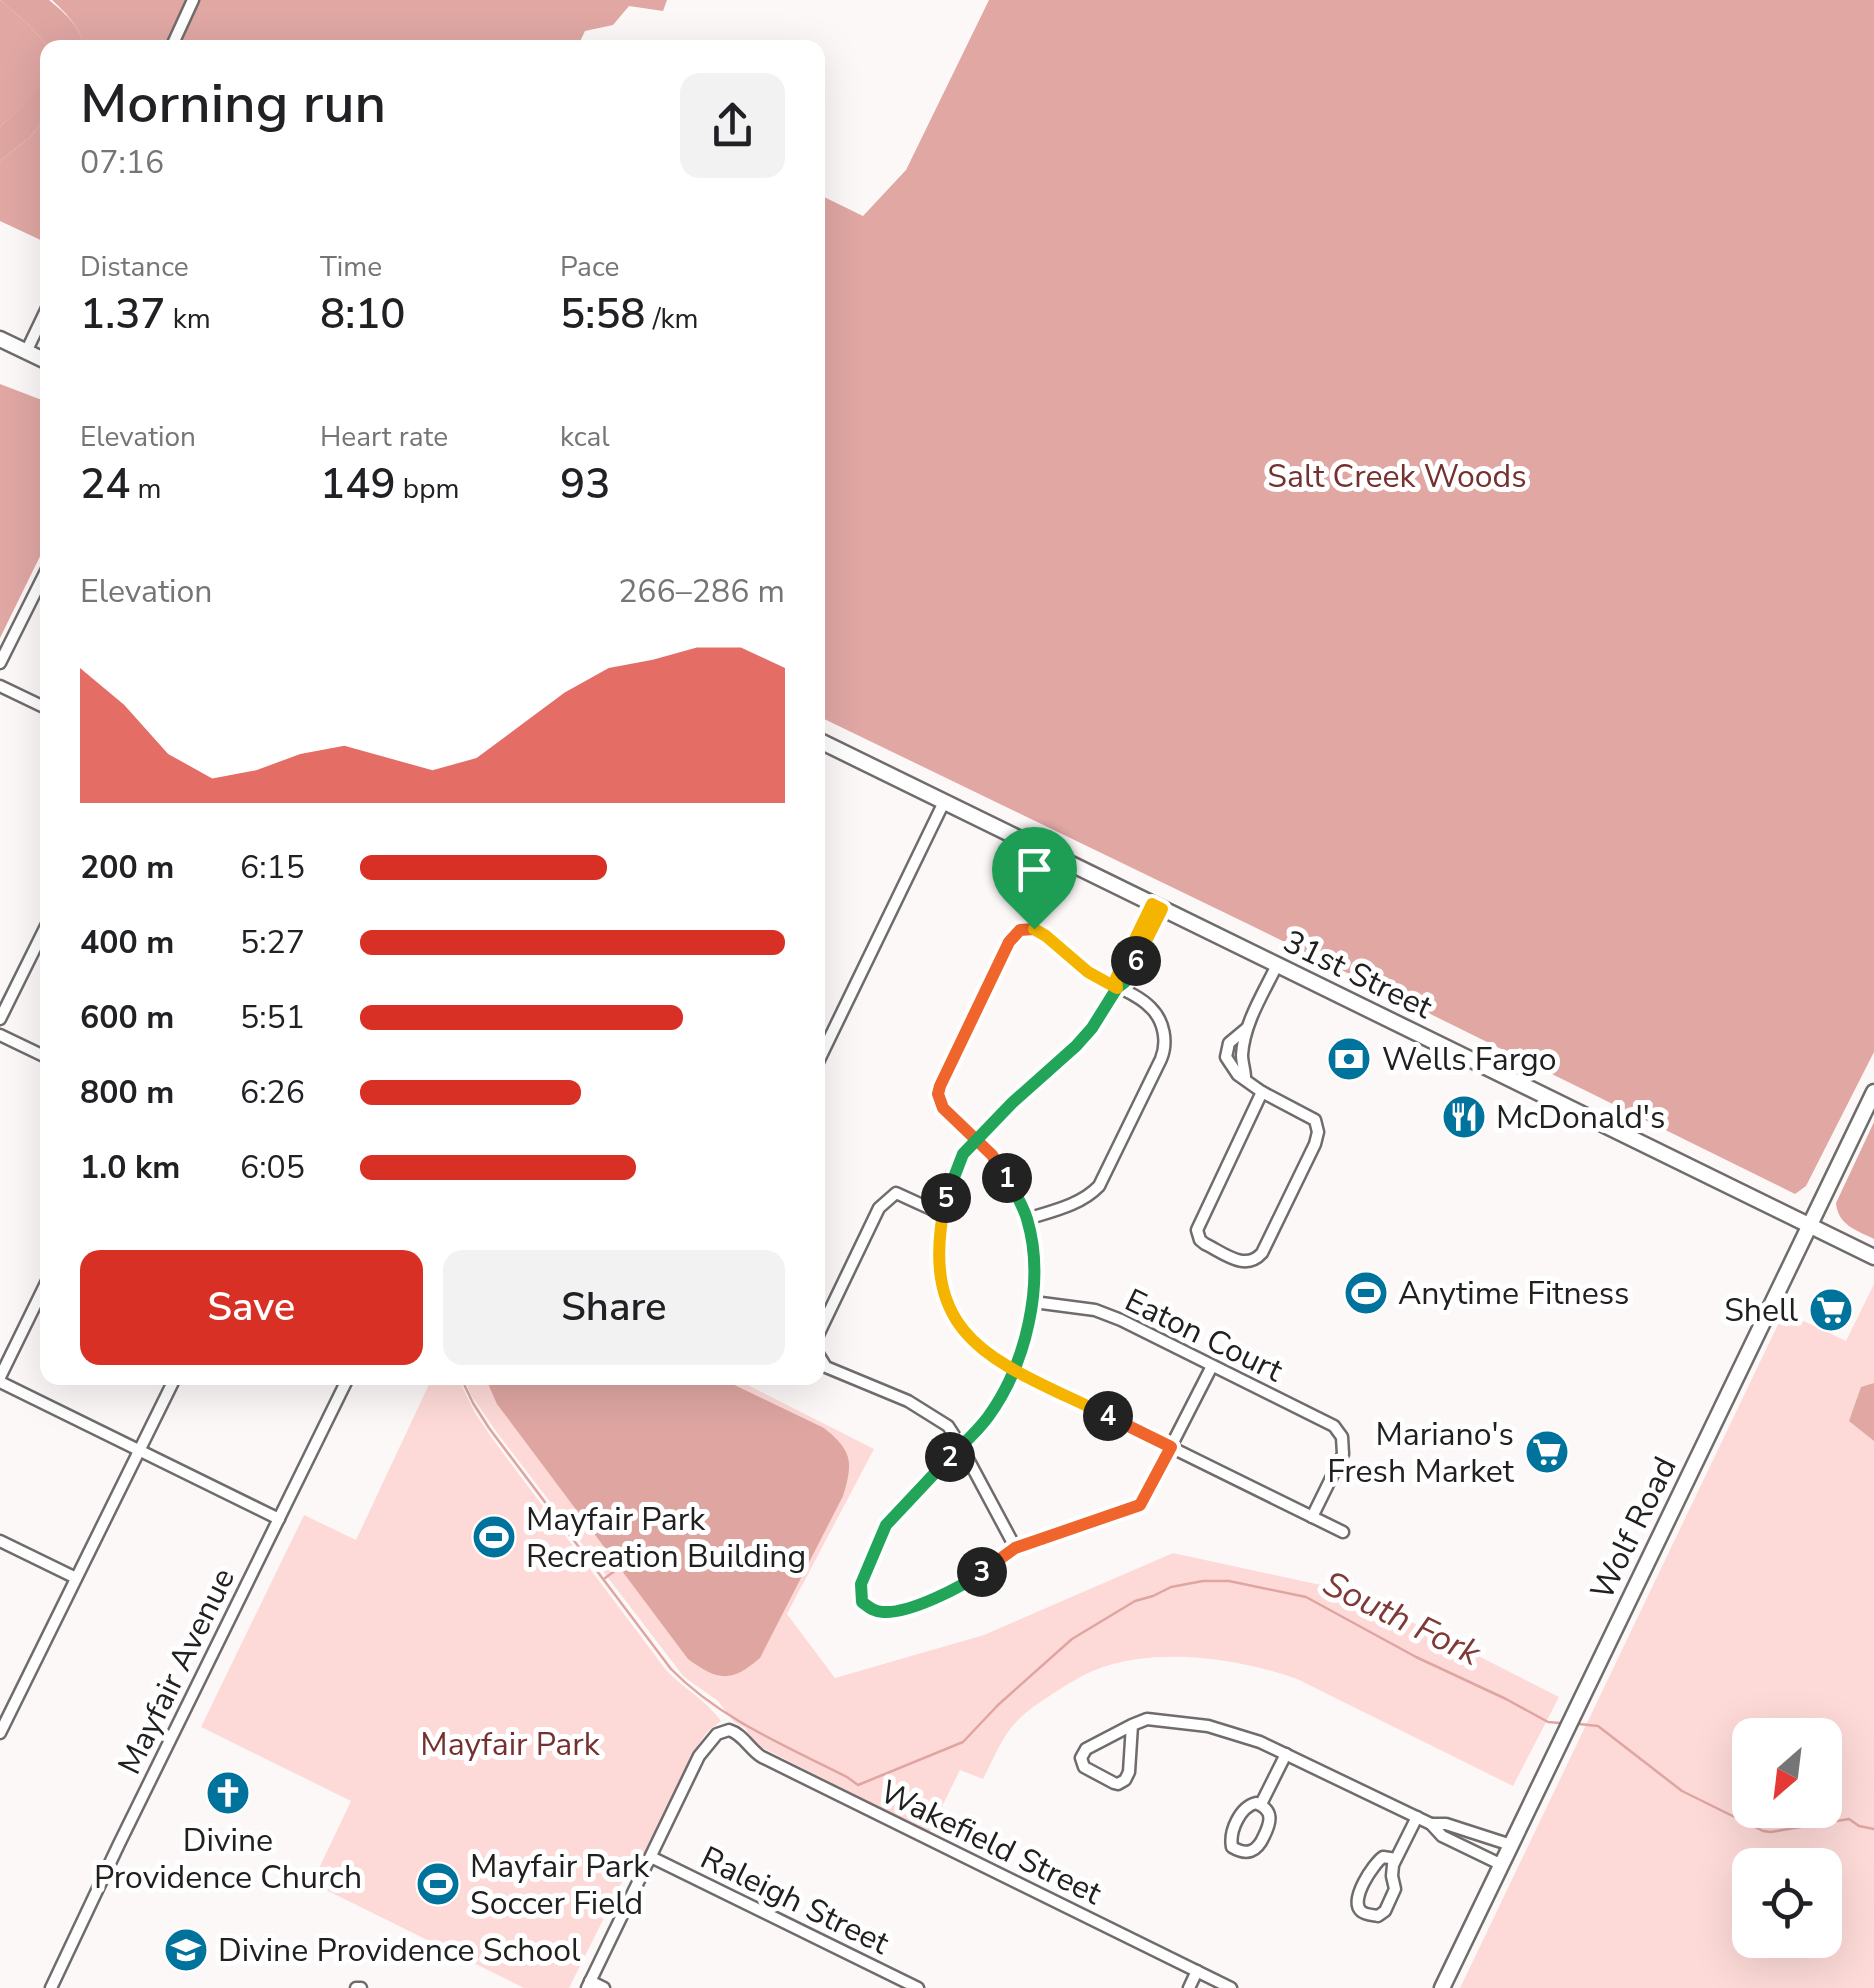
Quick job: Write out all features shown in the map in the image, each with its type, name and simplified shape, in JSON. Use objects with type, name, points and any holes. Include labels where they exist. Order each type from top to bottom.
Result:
[{"type":"main road","points":[[0,339],[40,358]]},
{"type":"main road","name":"31st Street","points":[[825,743],[1874,1257]]},
{"type":"main road","name":"Wolf Road","points":[[1442,1988],[1874,1092]]},
{"type":"street","points":[[174,40],[193,0]]},
{"type":"street","points":[[26,352],[40,323]]},
{"type":"street","points":[[0,663],[40,583]]},
{"type":"street","points":[[0,686],[40,705]]},
{"type":"street","points":[[825,1048],[944,802]]},
{"type":"street","points":[[1157,906],[1116,978],[1117,988],[1101,1016],[1076,1046],[1012,1103],[963,1154],[942,1214],[939,1269],[944,1296],[956,1322],[978,1348],[1014,1370],[1343,1532]]},
{"type":"street","points":[[1027,1219],[1064,1207],[1099,1186],[1164,1052],[1161,1024],[1150,1006],[1088,972],[1039,931],[1027,928],[1014,934],[938,1094],[943,1108],[1004,1171],[1027,1219],[1033,1253],[1034,1302],[1014,1370],[990,1415],[886,1525],[861,1584],[862,1602],[872,1610],[897,1611],[920,1603],[967,1583],[1015,1548],[1140,1505],[1212,1366]]},
{"type":"street","points":[[0,1019],[40,938]]},
{"type":"street","points":[[1262,1092],[1196,1230],[1205,1244],[1244,1263],[1262,1254],[1318,1132],[1315,1120],[1262,1092],[1230,1066],[1226,1054],[1232,1040],[1246,1028],[1277,965]]},
{"type":"street","points":[[0,1035],[40,1054]]},
{"type":"street","points":[[825,1321],[888,1198],[896,1193],[942,1214]]},
{"type":"street","points":[[40,1296],[0,1380],[279,1519]]},
{"type":"street","name":"Eaton Court","points":[[1034,1302],[1096,1310],[1121,1320],[1334,1426],[1342,1437],[1344,1454],[1312,1517]]},
{"type":"street","points":[[825,1365],[908,1401],[948,1426],[1015,1548]]},
{"type":"street","points":[[0,1733],[172,1385]]},
{"type":"street","name":"Mayfair Avenue","points":[[51,1988],[345,1385]]},
{"type":"street","points":[[0,1542],[76,1578]]},
{"type":"street","points":[[1132,1725],[1129,1772],[1122,1782],[1114,1783],[1088,1771],[1082,1764],[1086,1749],[1132,1725],[1147,1719],[1208,1726],[1286,1754],[1431,1824],[1442,1836],[1502,1864]]},
{"type":"street","name":"Wakefield Street","points":[[651,1857],[703,1749],[723,1731],[734,1731],[762,1758],[1231,1988]]},
{"type":"street","points":[[1262,1804],[1286,1754]]},
{"type":"street","points":[[1262,1804],[1270,1816],[1259,1847],[1240,1852],[1232,1846],[1230,1836],[1246,1806],[1262,1804]]},
{"type":"street","points":[[1396,1859],[1383,1857],[1372,1867],[1357,1898],[1361,1911],[1378,1916],[1385,1911],[1395,1889],[1392,1876],[1396,1859],[1416,1817]]},
{"type":"street","points":[[1431,1824],[1446,1824],[1511,1845]]},
{"type":"street","points":[[604,1988],[588,1984],[651,1857]]},
{"type":"street","name":"Raleigh Street","points":[[651,1857],[918,1988]]},
{"type":"street","points":[[1189,1988],[1197,1971]]},
{"type":"green space","points":[[0,0],[43,40],[38,92],[0,127]]},
{"type":"green space","points":[[52,0],[667,0],[663,11],[629,6],[613,25],[585,31],[581,40],[82,40]]},
{"type":"green space","name":"Salt Creek Woods","points":[[989,0],[1874,0],[1874,1052],[1806,1186],[1795,1194],[825,719],[825,197],[863,216],[906,170]]},
{"type":"green space","points":[[40,125],[40,240],[0,221],[0,161]]},
{"type":"green space","points":[[0,384],[40,399],[40,556],[0,638]]},
{"type":"green space","points":[[1874,1122],[1874,1239],[1844,1222],[1836,1203]]},
{"type":"green space","points":[[1874,1284],[1874,1988],[1460,1988],[1782,1316],[1791,1315],[1846,1341]]},
{"type":"green space","points":[[1874,1383],[1874,1441],[1849,1421],[1861,1387]]},
{"type":"green space","name":"Mayfair Park","points":[[429,1385],[461,1385],[494,1441],[666,1670],[721,1721],[696,1748],[641,1861],[634,1858],[569,1988],[524,1988],[312,1883],[351,1801],[201,1727],[304,1515],[356,1540]]},
{"type":"green space","points":[[467,1385],[748,1385],[874,1449],[787,1614],[835,1678],[984,1635],[1173,1553],[1353,1592],[1559,1697],[1513,1786],[1297,1679],[1249,1665],[1196,1658],[1144,1658],[1118,1663],[1077,1679],[1026,1713],[1004,1737],[983,1779],[960,1770],[929,1833],[763,1748],[718,1701],[684,1677]]},
{"type":"shaded area","points":[[0,0],[49,0],[76,27],[82,40],[43,40]]},
{"type":"shaded area","points":[[40,86],[40,125],[0,161],[0,127]]},
{"type":"shaded area","points":[[735,1385],[834,1436],[848,1458],[843,1496],[760,1658],[741,1672],[724,1676],[708,1672],[688,1659],[497,1404],[489,1386]]},
{"type":"waterway","name":"South Fork","points":[[464,1385],[489,1428],[671,1669],[732,1717],[858,1785],[963,1742],[1072,1639],[1135,1601],[1171,1587],[1203,1581],[1229,1581],[1306,1597],[1416,1657],[1548,1722],[1560,1723]]},
{"type":"waterway","points":[[605,1578],[619,1568]]},
{"type":"waterway","name":"South Fork","points":[[1579,1724],[1598,1726],[1682,1791],[1763,1831],[1849,1819],[1874,1829]]},
{"type":"place","name":"Wells Fargo","points":[[1349,1059]]},
{"type":"place","name":"McDonald's","points":[[1464,1117]]},
{"type":"place","name":"Anytime Fitness","points":[[1366,1293]]},
{"type":"place","name":"Shell","points":[[1831,1310]]},
{"type":"place","name":"Mariano's Fresh Market","points":[[1547,1452]]},
{"type":"place","name":"Mayfair Park Recreation Building","points":[[494,1537]]},
{"type":"place","name":"Divine Providence Church","points":[[228,1793]]},
{"type":"place","name":"Mayfair Park Soccer Field","points":[[438,1884]]},
{"type":"place","name":"Divine Providence School","points":[[186,1950]]},
{"type":"route","points":[[1034,929],[1020,930],[1009,942],[938,1094],[943,1108],[976,1138],[1004,1171],[1027,1219],[1033,1253],[1034,1302],[1029,1324],[1014,1370],[990,1415],[886,1525],[861,1584],[862,1602],[872,1610],[897,1611],[942,1595],[967,1583],[1015,1548],[1140,1505],[1171,1447],[1014,1370],[978,1348],[956,1322],[944,1296],[939,1269],[942,1214],[963,1154],[976,1138],[1092,1028],[1117,988],[1125,982],[1162,909],[1152,904],[1116,978],[1117,988],[1088,972],[1034,929]]}]
